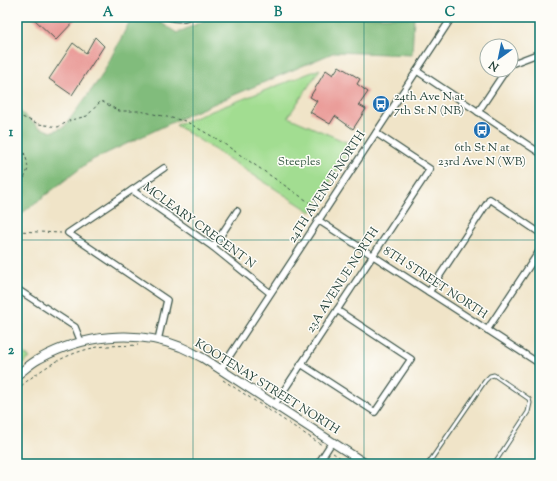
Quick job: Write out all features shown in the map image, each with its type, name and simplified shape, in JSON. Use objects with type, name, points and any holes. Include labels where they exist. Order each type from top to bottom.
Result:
[{"type":"street","name":"24TH AVENUE NORTH","points":[[221,369],[452,17]]},
{"type":"street","points":[[519,61],[540,53]]},
{"type":"street","points":[[417,70],[540,153]]},
{"type":"street","points":[[478,112],[501,78]]},
{"type":"street","name":"23A AVENUE NORTH","points":[[275,404],[430,169],[376,133]]},
{"type":"street","points":[[132,190],[164,168]]},
{"type":"street","name":"MCLEARY CRECENT N","points":[[68,233],[132,190],[213,246],[270,293]]},
{"type":"street","points":[[429,292],[490,200],[540,233]]},
{"type":"street","points":[[213,246],[237,211]]},
{"type":"street","name":"8TH STREET NORTH","points":[[318,220],[540,364]]},
{"type":"street","points":[[68,233],[167,300],[158,340]]},
{"type":"street","points":[[487,330],[540,250]]},
{"type":"street","points":[[17,289],[75,327],[80,342]]},
{"type":"street","points":[[301,364],[375,412],[411,359],[337,310]]},
{"type":"street","name":"KOOTENAY STREET NORTH","points":[[17,375],[39,359],[80,342],[103,337],[133,336],[158,340],[181,347],[203,358],[366,464]]},
{"type":"street","points":[[318,464],[332,442]]},
{"type":"lane","points":[[165,17],[173,20],[192,17]]},
{"type":"lane","points":[[428,464],[485,381],[490,376],[494,375],[529,399],[530,403],[528,412],[494,464]]},
{"type":"path","points":[[17,115],[39,124],[58,127],[71,120],[87,116],[101,101],[119,111],[140,110],[185,121],[217,139],[324,212]]},
{"type":"path","points":[[17,125],[21,128],[22,144],[28,169],[24,179],[17,188]]},
{"type":"path","points":[[17,232],[68,233]]},
{"type":"path","points":[[17,390],[47,366],[74,354],[98,347],[143,345]]},
{"type":"path","points":[[221,369],[223,380],[350,464]]},
{"type":"green space","points":[[132,17],[152,17],[177,33],[212,17],[414,17],[412,55],[335,52],[192,113],[90,161],[17,217],[17,109],[39,127],[51,132],[64,127],[101,77]]},
{"type":"green space","name":"Steeples","points":[[320,69],[288,117],[353,145],[311,212],[176,125]]},
{"type":"green space","points":[[17,348],[30,358],[17,368]]},
{"type":"building","points":[[32,17],[78,17],[56,40]]},
{"type":"building","points":[[95,37],[104,46],[72,95],[49,79],[73,43],[86,53]]},
{"type":"building","name":"Steeples","points":[[339,66],[360,79],[357,84],[368,92],[359,105],[366,109],[353,129],[335,116],[330,124],[310,112],[317,101],[310,97],[326,70],[333,75]]},
{"type":"place","name":"24th Ave N at 7th St N (NB)","points":[[381,104]]},
{"type":"place","name":"6th St N at 23rd Ave N (WB)","points":[[482,130]]}]
